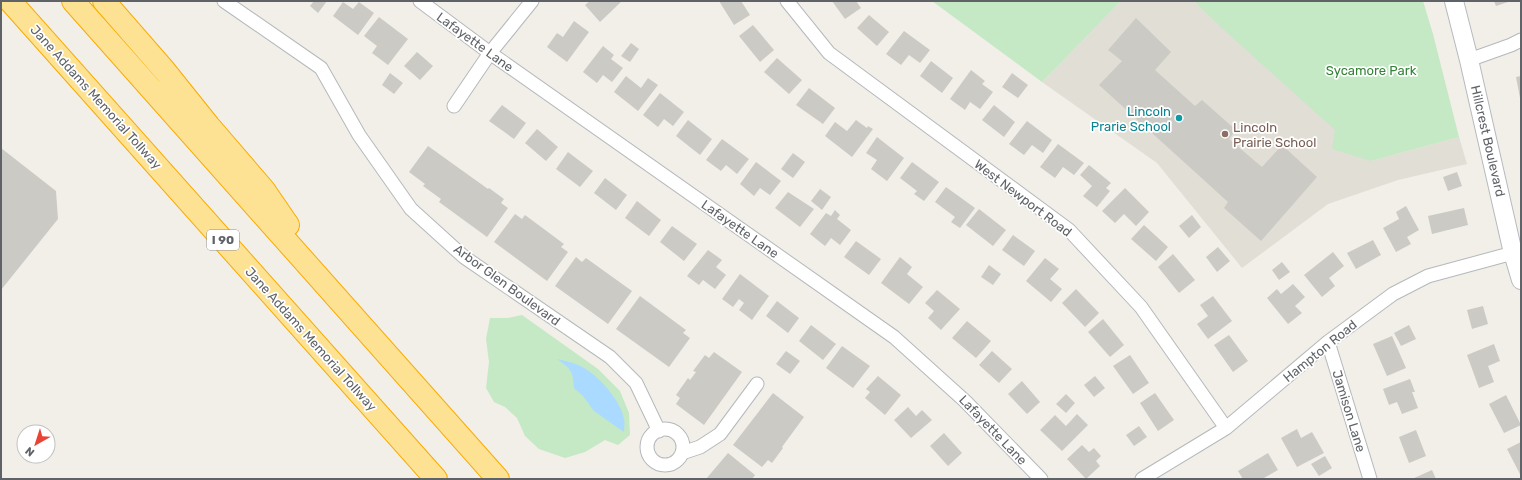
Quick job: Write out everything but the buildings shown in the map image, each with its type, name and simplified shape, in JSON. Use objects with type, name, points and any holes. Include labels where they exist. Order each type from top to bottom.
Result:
[{"type":"highway","name":"Jane Addams Memorial Tollway","points":[[10,1],[436,479]]},
{"type":"highway","points":[[73,1],[498,479]]},
{"type":"highway","points":[[104,1],[165,71],[209,126],[264,190],[342,303]]},
{"type":"street","name":"Arbor Glen Boulevard","points":[[224,1],[320,68],[359,135],[411,209],[464,257],[610,358],[636,383],[659,431]]},
{"type":"street","name":"Lafayette Lane","points":[[420,1],[490,53],[894,337],[966,401],[1040,479]]},
{"type":"street","points":[[454,106],[490,53],[532,1]]},
{"type":"street","name":"West Newport Road","points":[[787,1],[829,53],[1069,230],[1141,307],[1226,428]]},
{"type":"street","name":"Hillcrest Boulevard","points":[[1454,1],[1470,60],[1513,253],[1521,280]]},
{"type":"street","points":[[1470,60],[1521,40]]},
{"type":"street","name":"Hampton Road","points":[[1142,479],[1226,428],[1328,342],[1392,294],[1428,276],[1513,253]]},
{"type":"street","name":"Jamison Lane","points":[[1328,342],[1370,479]]},
{"type":"street","points":[[682,453],[700,447],[720,434],[758,384]]},
{"type":"street","points":[[665,430],[676,434],[681,439],[683,444],[682,453],[679,459],[669,465],[657,463],[652,459],[648,449],[650,438],[659,431],[665,430]]},
{"type":"shaded area","name":"Lincoln Prairie School","points":[[1121,1],[1194,1],[1371,161],[1459,137],[1467,164],[1398,180],[1328,204],[1242,268],[1157,163],[1042,82]]},
{"type":"green space","points":[[932,1],[1121,1],[1042,82]]},
{"type":"green space","name":"Sycamore Park","points":[[1194,1],[1423,1],[1433,34],[1459,137],[1371,161],[1332,149],[1335,130]]},
{"type":"green space","points":[[522,315],[598,369],[620,391],[629,413],[630,435],[618,445],[605,440],[585,452],[565,458],[539,449],[525,436],[517,418],[505,407],[494,402],[486,388],[489,362],[486,339],[490,318],[508,318]]},
{"type":"water","points":[[557,359],[573,363],[585,369],[600,380],[613,395],[622,412],[624,432],[594,411],[583,396],[574,388],[573,378],[570,371]]},
{"type":"place","name":"Lincoln Prarie School","points":[[1179,118]]},
{"type":"place","name":"Lincoln Prairie School","points":[[1225,134]]}]
